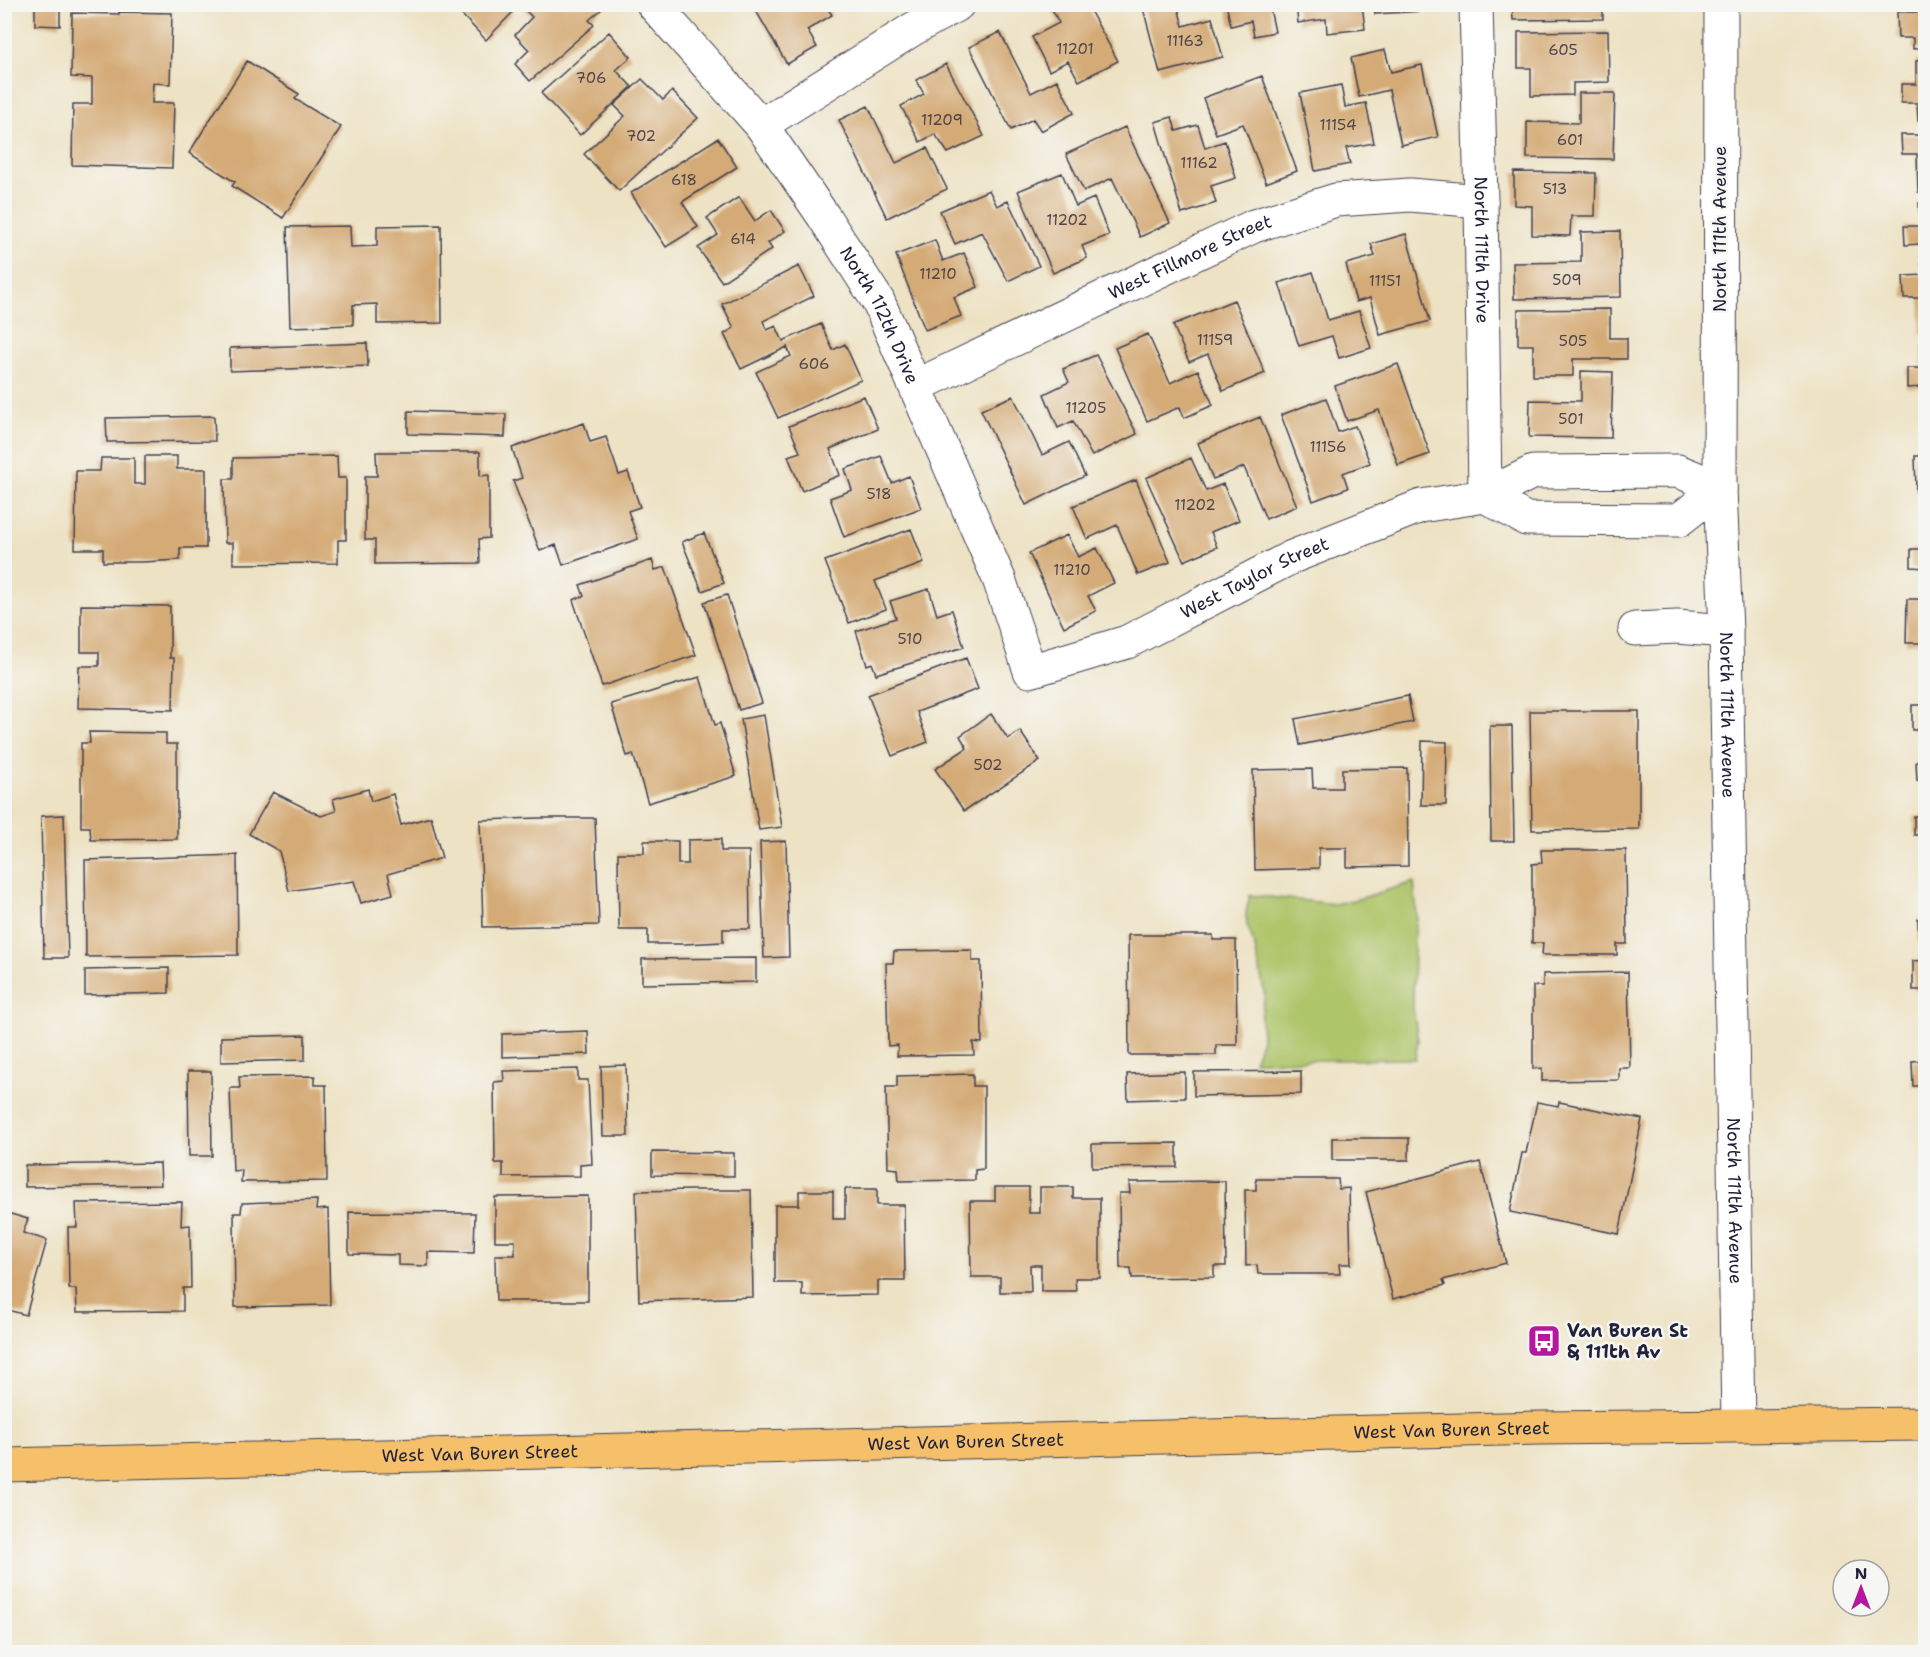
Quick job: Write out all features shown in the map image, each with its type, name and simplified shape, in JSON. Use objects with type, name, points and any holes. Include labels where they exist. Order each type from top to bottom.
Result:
[{"type":"main road","name":"West Van Buren Street","points":[[4,1465],[1738,1425],[1926,1424]]},
{"type":"street","name":"North 112th Drive","points":[[653,4],[761,125],[878,301],[999,579],[1030,671]]},
{"type":"street","points":[[761,125],[913,29],[958,4]]},
{"type":"street","name":"North 111th Drive","points":[[1476,4],[1485,496]]},
{"type":"street","name":"North 111th Avenue","points":[[1720,4],[1720,488],[1726,631],[1738,1425]]},
{"type":"street","name":"West Fillmore Street","points":[[916,386],[1254,226],[1336,200],[1410,195],[1481,201]]},
{"type":"street","name":"West Taylor Street","points":[[1030,671],[1126,642],[1292,557],[1420,506],[1485,496],[1533,472],[1678,471],[1720,488]]},
{"type":"street","points":[[1485,496],[1526,519],[1679,520],[1720,488]]},
{"type":"street","points":[[1635,630],[1677,627],[1726,631]]},
{"type":"green space","points":[[1414,882],[1417,917],[1414,942],[1413,1008],[1418,1040],[1415,1059],[1254,1061],[1262,1039],[1261,1018],[1265,995],[1254,943],[1247,925],[1246,913],[1250,895],[1335,904]]},
{"type":"building","points":[[35,4],[60,4],[60,26],[35,25]]},
{"type":"building","points":[[467,4],[504,4],[512,13],[486,40],[461,14],[469,7]]},
{"type":"building","points":[[519,4],[597,4],[602,9],[589,20],[594,25],[530,81],[515,64],[529,50],[515,35],[532,17]]},
{"type":"building","points":[[752,4],[825,4],[832,15],[807,30],[817,47],[787,64]]},
{"type":"building","points":[[1142,4],[1177,4],[1183,26],[1212,18],[1223,57],[1160,73]]},
{"type":"building","points":[[1226,4],[1269,4],[1275,32],[1254,36],[1251,21],[1231,26]]},
{"type":"building","points":[[1296,4],[1362,4],[1365,29],[1327,33],[1326,19],[1298,23]]},
{"type":"building","points":[[1374,4],[1423,4],[1423,11],[1375,14]]},
{"type":"building","points":[[1512,4],[1603,4],[1603,19],[1513,20]]},
{"type":"building","points":[[1917,4],[1926,4],[1926,48],[1913,49],[1913,38],[1898,38],[1897,12],[1917,12]]},
{"type":"building","points":[[1077,5],[1081,11],[1088,7],[1118,61],[1079,81],[1068,61],[1049,71],[1032,37],[1059,23],[1051,7]]},
{"type":"building","points":[[119,12],[172,13],[170,84],[153,83],[152,103],[174,103],[172,168],[72,165],[73,104],[92,104],[92,78],[71,77],[72,13],[119,14]]},
{"type":"building","points":[[1608,31],[1609,82],[1573,83],[1573,95],[1531,96],[1531,68],[1518,68],[1518,32]]},
{"type":"building","points":[[609,32],[631,57],[616,70],[632,87],[580,135],[541,93]]},
{"type":"building","points":[[1000,32],[1031,93],[1057,80],[1074,113],[1041,131],[1033,119],[1011,130],[969,47]]},
{"type":"building","points":[[1385,50],[1391,72],[1422,65],[1438,137],[1401,145],[1389,90],[1359,97],[1351,58]]},
{"type":"building","points":[[1926,60],[1926,121],[1918,121],[1917,103],[1901,103],[1901,84],[1916,84],[1916,61]]},
{"type":"building","points":[[247,61],[299,94],[295,99],[341,127],[283,218],[232,186],[235,182],[189,153]]},
{"type":"building","points":[[946,64],[984,136],[948,153],[935,134],[920,142],[901,106],[924,94],[916,80]]},
{"type":"building","points":[[1262,76],[1297,171],[1266,183],[1243,124],[1216,134],[1203,98]]},
{"type":"building","points":[[642,79],[663,100],[672,91],[698,118],[619,191],[584,154],[625,116],[614,105]]},
{"type":"building","points":[[1341,85],[1345,107],[1366,103],[1374,143],[1346,148],[1350,164],[1315,171],[1300,93]]},
{"type":"building","points":[[1579,93],[1615,93],[1613,159],[1527,158],[1527,122],[1579,123]]},
{"type":"building","points":[[868,106],[896,163],[927,148],[947,189],[887,218],[839,120]]},
{"type":"building","points":[[1172,117],[1176,131],[1198,125],[1205,148],[1225,141],[1236,178],[1211,186],[1216,203],[1182,214],[1155,122]]},
{"type":"building","points":[[1125,127],[1170,223],[1140,237],[1112,178],[1084,191],[1066,154]]},
{"type":"building","points":[[1901,135],[1926,135],[1926,192],[1918,192],[1917,154],[1902,154]]},
{"type":"building","points":[[718,138],[737,167],[682,202],[698,227],[666,247],[631,193]]},
{"type":"building","points":[[1514,172],[1596,173],[1595,216],[1571,216],[1570,236],[1532,235],[1532,206],[1514,205]]},
{"type":"building","points":[[1062,173],[1076,206],[1094,198],[1109,235],[1082,246],[1087,258],[1053,273],[1018,191]]},
{"type":"building","points":[[989,190],[997,206],[1008,201],[1039,266],[1008,281],[982,232],[955,244],[940,211]]},
{"type":"building","points":[[739,197],[755,221],[771,210],[785,231],[768,243],[772,249],[722,282],[698,248],[718,235],[707,218]]},
{"type":"building","points":[[1919,203],[1926,203],[1926,264],[1921,264],[1920,244],[1905,245],[1904,226],[1920,226]]},
{"type":"building","points":[[441,225],[442,323],[377,324],[377,304],[353,305],[353,325],[290,327],[287,227],[350,226],[351,247],[377,246],[377,226]]},
{"type":"building","points":[[1620,231],[1621,297],[1514,299],[1513,263],[1581,262],[1581,232]]},
{"type":"building","points":[[1406,234],[1430,321],[1380,335],[1370,298],[1356,302],[1346,264],[1375,256],[1371,244]]},
{"type":"building","points":[[935,240],[943,261],[964,253],[978,287],[954,297],[961,316],[925,330],[896,255]]},
{"type":"building","points":[[799,266],[814,296],[763,321],[767,330],[776,326],[783,341],[821,324],[833,350],[845,344],[861,380],[778,418],[756,372],[791,356],[787,347],[741,369],[724,334],[734,328],[722,304]]},
{"type":"building","points":[[1313,272],[1328,320],[1359,311],[1371,348],[1339,358],[1332,336],[1299,346],[1279,283]]},
{"type":"building","points":[[1926,275],[1926,335],[1921,335],[1920,298],[1904,298],[1903,276]]},
{"type":"building","points":[[1234,300],[1265,373],[1223,391],[1208,354],[1189,362],[1173,325]]},
{"type":"building","points":[[1610,309],[1610,338],[1627,338],[1627,359],[1573,359],[1573,376],[1533,376],[1533,345],[1518,345],[1518,310]]},
{"type":"building","points":[[1148,334],[1170,383],[1198,370],[1213,405],[1184,418],[1180,407],[1147,421],[1115,348]]},
{"type":"building","points":[[367,343],[368,366],[230,371],[230,348]]},
{"type":"building","points":[[1922,346],[1926,346],[1926,407],[1923,407],[1922,387],[1907,388],[1907,368],[1922,368]]},
{"type":"building","points":[[1096,355],[1137,434],[1092,456],[1073,421],[1058,428],[1044,394],[1069,382],[1063,369]]},
{"type":"building","points":[[1398,364],[1430,454],[1398,465],[1379,410],[1347,421],[1335,386]]},
{"type":"building","points":[[1581,371],[1613,372],[1611,438],[1529,437],[1530,400],[1581,401]]},
{"type":"building","points":[[864,396],[878,429],[830,449],[840,475],[802,491],[788,456],[800,452],[789,426]]},
{"type":"building","points":[[1013,396],[1042,455],[1069,442],[1085,476],[1026,505],[981,410]]},
{"type":"building","points":[[1326,398],[1338,432],[1355,426],[1370,463],[1343,473],[1348,488],[1313,501],[1281,415]]},
{"type":"building","points":[[408,411],[506,414],[505,437],[408,434]]},
{"type":"building","points":[[214,416],[215,441],[107,442],[106,418]]},
{"type":"building","points":[[1260,417],[1297,506],[1266,519],[1244,467],[1213,479],[1198,443]]},
{"type":"building","points":[[584,423],[590,442],[606,437],[619,475],[628,472],[640,507],[628,511],[638,539],[563,565],[556,545],[540,551],[513,481],[522,478],[512,448]]},
{"type":"building","points":[[376,452],[480,452],[480,476],[489,475],[489,538],[479,539],[480,563],[375,564],[375,540],[365,540],[365,476],[377,476]]},
{"type":"building","points":[[145,456],[177,456],[177,469],[206,469],[206,548],[180,548],[180,560],[142,562],[103,562],[103,549],[75,549],[76,471],[100,471],[101,458],[134,458],[134,484],[145,484]]},
{"type":"building","points":[[337,456],[338,478],[346,478],[346,540],[338,540],[338,563],[233,564],[233,543],[225,543],[224,479],[233,479],[233,458]]},
{"type":"building","points":[[881,456],[892,483],[909,476],[921,508],[844,537],[830,498],[852,490],[845,469]]},
{"type":"building","points":[[1915,456],[1926,456],[1926,491],[1916,491]]},
{"type":"building","points":[[1191,458],[1206,491],[1223,484],[1239,520],[1211,532],[1217,547],[1184,561],[1146,478]]},
{"type":"building","points":[[1136,480],[1170,562],[1138,575],[1117,525],[1087,539],[1073,506]]},
{"type":"building","points":[[911,529],[924,563],[875,581],[886,609],[849,623],[825,561]]},
{"type":"building","points":[[704,533],[724,583],[702,591],[682,542]]},
{"type":"building","points":[[1067,535],[1078,557],[1097,548],[1114,583],[1088,596],[1096,611],[1064,627],[1029,553]]},
{"type":"building","points":[[1911,549],[1926,549],[1926,568],[1911,567]]},
{"type":"building","points":[[652,560],[655,570],[665,567],[696,655],[602,686],[573,600],[584,596],[580,585]]},
{"type":"building","points":[[929,589],[937,615],[952,610],[964,647],[876,674],[872,663],[867,665],[856,631],[896,618],[890,601]]},
{"type":"building","points":[[727,595],[762,703],[739,710],[704,602]]},
{"type":"building","points":[[1907,599],[1926,599],[1926,643],[1906,643]]},
{"type":"building","points":[[81,605],[170,606],[170,658],[174,658],[173,710],[78,708],[79,666],[99,666],[99,652],[81,652]]},
{"type":"building","points":[[966,658],[978,689],[917,712],[928,742],[892,756],[868,695]]},
{"type":"building","points":[[700,677],[715,725],[720,723],[736,776],[648,803],[633,754],[627,756],[611,704]]},
{"type":"building","points":[[1408,696],[1413,722],[1300,745],[1295,719]]},
{"type":"building","points":[[1912,705],[1926,705],[1926,730],[1912,730]]},
{"type":"building","points":[[1530,711],[1639,711],[1639,829],[1532,830]]},
{"type":"building","points":[[991,714],[1008,739],[1020,731],[1040,761],[964,811],[935,769],[967,748],[960,736]]},
{"type":"building","points":[[764,715],[782,827],[759,830],[741,719]]},
{"type":"building","points":[[1490,726],[1512,726],[1514,841],[1491,841]]},
{"type":"building","points":[[89,732],[166,733],[166,744],[177,744],[177,839],[91,840],[90,827],[81,827],[81,743],[90,743]]},
{"type":"building","points":[[1422,741],[1447,742],[1446,805],[1421,805]]},
{"type":"building","points":[[1916,762],[1926,762],[1926,781],[1917,781]]},
{"type":"building","points":[[1407,768],[1408,866],[1347,867],[1347,848],[1319,848],[1319,868],[1255,870],[1253,770],[1312,769],[1313,788],[1342,788],[1342,769]]},
{"type":"building","points":[[368,789],[371,801],[393,794],[401,825],[431,817],[442,858],[388,874],[393,894],[361,903],[354,881],[289,891],[279,851],[249,834],[273,792],[321,816],[336,811],[333,799]]},
{"type":"building","points":[[64,815],[68,958],[44,958],[41,816]]},
{"type":"building","points":[[1914,816],[1926,816],[1926,835],[1914,835]]},
{"type":"building","points":[[595,818],[599,925],[483,927],[480,820]]},
{"type":"building","points":[[721,839],[721,851],[749,851],[750,929],[723,929],[723,942],[685,944],[648,944],[648,930],[619,930],[618,853],[644,853],[644,841],[678,841],[678,864],[688,864],[688,840]]},
{"type":"building","points":[[786,841],[789,957],[764,958],[760,842]]},
{"type":"building","points":[[1541,850],[1626,850],[1627,944],[1617,944],[1617,955],[1542,955],[1543,943],[1532,943],[1532,864],[1542,863]]},
{"type":"building","points":[[237,855],[238,955],[86,957],[85,860]]},
{"type":"building","points":[[1926,918],[1926,944],[1919,944],[1918,919]]},
{"type":"building","points":[[1128,935],[1213,935],[1213,940],[1236,940],[1237,1045],[1216,1045],[1216,1055],[1129,1055]]},
{"type":"building","points":[[972,950],[972,961],[981,961],[982,1043],[973,1042],[974,1055],[897,1056],[898,1045],[888,1046],[886,963],[893,963],[894,951]]},
{"type":"building","points":[[756,958],[756,982],[642,984],[642,959]]},
{"type":"building","points":[[1926,960],[1926,990],[1913,990],[1913,961]]},
{"type":"building","points":[[169,968],[169,993],[85,995],[85,970]]},
{"type":"building","points":[[1628,972],[1630,1068],[1619,1068],[1619,1080],[1542,1081],[1542,1068],[1533,1069],[1533,986],[1543,986],[1543,974]]},
{"type":"building","points":[[588,1031],[589,1054],[502,1057],[502,1034]]},
{"type":"building","points":[[305,1035],[305,1060],[221,1062],[221,1037]]},
{"type":"building","points":[[1926,1060],[1926,1086],[1913,1086],[1912,1061]]},
{"type":"building","points":[[626,1065],[628,1136],[603,1136],[601,1066]]},
{"type":"building","points":[[578,1069],[578,1080],[588,1080],[592,1164],[580,1165],[580,1176],[503,1177],[503,1163],[495,1163],[494,1082],[504,1081],[503,1071]]},
{"type":"building","points":[[188,1071],[211,1071],[212,1156],[189,1156]]},
{"type":"building","points":[[1301,1071],[1301,1094],[1194,1096],[1194,1072]]},
{"type":"building","points":[[1185,1072],[1185,1098],[1128,1100],[1127,1074]]},
{"type":"building","points":[[973,1074],[973,1086],[984,1086],[984,1169],[975,1170],[975,1180],[899,1181],[898,1169],[888,1168],[886,1087],[897,1087],[897,1076]]},
{"type":"building","points":[[315,1076],[315,1085],[326,1085],[327,1181],[241,1182],[242,1170],[233,1171],[230,1088],[240,1088],[239,1077]]},
{"type":"building","points":[[1537,1102],[1558,1106],[1559,1102],[1642,1119],[1619,1234],[1510,1212],[1522,1153],[1526,1153]]},
{"type":"building","points":[[1332,1138],[1409,1138],[1409,1160],[1332,1160]]},
{"type":"building","points":[[1177,1143],[1177,1167],[1092,1168],[1092,1144]]},
{"type":"building","points":[[652,1152],[734,1153],[734,1176],[652,1175]]},
{"type":"building","points":[[1480,1162],[1506,1263],[1443,1280],[1445,1285],[1393,1299],[1366,1192]]},
{"type":"building","points":[[160,1163],[161,1185],[25,1187],[25,1165]]},
{"type":"building","points":[[1256,1179],[1338,1179],[1339,1189],[1349,1188],[1351,1264],[1339,1264],[1340,1274],[1258,1274],[1257,1265],[1246,1266],[1245,1190],[1256,1190]]},
{"type":"building","points":[[1225,1181],[1226,1266],[1214,1266],[1214,1277],[1132,1278],[1131,1268],[1120,1268],[1119,1193],[1130,1193],[1129,1182]]},
{"type":"building","points":[[995,1187],[1029,1187],[1029,1213],[1040,1213],[1040,1187],[1073,1187],[1073,1198],[1100,1198],[1100,1278],[1075,1278],[1076,1291],[1041,1291],[1041,1265],[1030,1265],[1031,1292],[1000,1292],[1000,1277],[971,1277],[970,1201],[995,1201]]},
{"type":"building","points":[[845,1189],[877,1189],[877,1205],[904,1205],[905,1281],[878,1281],[878,1295],[802,1296],[802,1283],[775,1283],[775,1205],[799,1205],[799,1191],[833,1191],[833,1219],[845,1219]]},
{"type":"building","points":[[751,1190],[753,1297],[639,1301],[636,1191]]},
{"type":"building","points":[[588,1196],[588,1301],[496,1301],[495,1255],[515,1255],[515,1241],[495,1241],[495,1197]]},
{"type":"building","points":[[317,1200],[316,1210],[328,1209],[330,1305],[235,1307],[234,1213],[241,1213],[242,1203]]},
{"type":"building","points":[[182,1202],[181,1226],[190,1225],[191,1288],[183,1288],[183,1311],[77,1312],[76,1289],[69,1289],[68,1227],[77,1227],[76,1203]]},
{"type":"building","points":[[4,1212],[28,1219],[23,1233],[47,1240],[26,1315],[4,1309]]},
{"type":"building","points":[[349,1212],[475,1213],[474,1253],[428,1252],[428,1266],[398,1265],[398,1255],[349,1254]]},
{"type":"place","name":"Van Buren St & 111th Av","points":[[1544,1341]]}]
